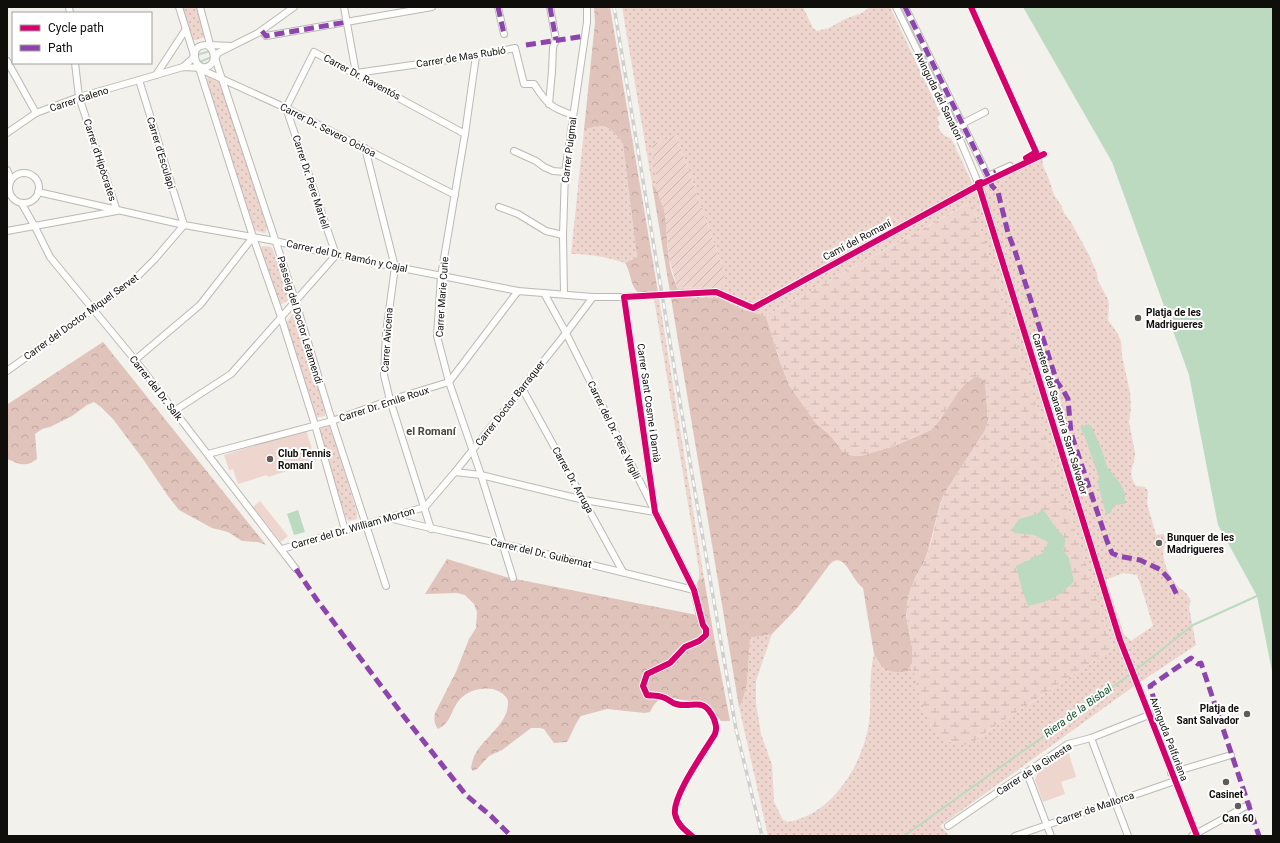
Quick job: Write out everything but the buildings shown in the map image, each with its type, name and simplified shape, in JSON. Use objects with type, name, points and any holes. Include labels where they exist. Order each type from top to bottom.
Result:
[{"type":"street","name":"Passeig del Doctor Letamendi","points":[[179,7],[253,237],[281,317],[315,425],[345,530]]},
{"type":"street","name":"Passeig del Doctor Letamendi","points":[[200,7],[212,53],[223,79],[386,586]]},
{"type":"street","points":[[183,67],[192,59],[196,59],[200,46],[212,53],[218,53],[262,30],[294,7]]},
{"type":"street","points":[[344,7],[356,73]]},
{"type":"street","points":[[262,30],[266,36],[432,7]]},
{"type":"street","points":[[498,7],[504,34]]},
{"type":"street","points":[[549,104],[553,47],[556,40],[550,7]]},
{"type":"street","name":"Carrer Puigmal","points":[[564,294],[563,235],[565,172],[587,22],[587,7]]},
{"type":"street","name":"Avinguda del Sanatori","points":[[896,7],[955,128],[979,185]]},
{"type":"street","points":[[905,7],[988,176],[1015,164]]},
{"type":"street","points":[[156,75],[186,29]]},
{"type":"street","points":[[212,53],[233,46]]},
{"type":"street","name":"Carrer de Mas Rubió","points":[[356,73],[476,56],[515,48],[524,84],[534,84],[544,100],[549,104],[557,110],[573,115]]},
{"type":"street","name":"Carrer Dr. Raventós","points":[[286,108],[314,52],[356,73],[465,134]]},
{"type":"street","name":"Carrer Galeno","points":[[7,133],[36,113],[79,97],[183,67],[196,59],[206,67],[209,66],[212,53]]},
{"type":"street","name":"Carrer Marie Curie","points":[[476,56],[442,276],[437,336],[449,382],[481,475],[513,578]]},
{"type":"street","name":"Carrer Dr. Severo Ochoa","points":[[196,59],[223,79],[286,108],[455,195]]},
{"type":"street","points":[[7,61],[36,113]]},
{"type":"street","name":"Carrer d'Hipòcrates","points":[[75,64],[79,97],[116,211]]},
{"type":"street","name":"Carrer d'Esculapi","points":[[139,80],[184,225]]},
{"type":"street","name":"Carrer Dr. Pere Martell","points":[[286,108],[336,255]]},
{"type":"street","points":[[955,128],[985,112]]},
{"type":"street","name":"Carrer Avicena","points":[[365,148],[395,267],[386,333],[384,375],[390,400],[431,529]]},
{"type":"street","points":[[514,151],[536,161],[544,168],[553,171],[565,172]]},
{"type":"street","name":"Camí del Romaní","points":[[674,294],[716,292],[753,308],[979,185],[1044,154]]},
{"type":"street","points":[[7,170],[12,179]]},
{"type":"street","points":[[20,173],[30,175],[35,178],[38,183],[36,198],[22,204],[13,199],[8,190],[12,179],[20,173]]},
{"type":"street","name":"Carretera del Sanatori a Sant Salvador","points":[[979,185],[1123,648]]},
{"type":"street","name":"Carrer del Dr. Ramón y Cajal","points":[[38,192],[116,211],[275,241],[336,255],[518,291],[592,297],[659,295]]},
{"type":"street","name":"Carrer del Dr. Salk","points":[[22,204],[50,257],[135,360],[296,569]]},
{"type":"street","points":[[499,207],[518,214],[546,231],[563,235]]},
{"type":"street","points":[[7,231],[116,211]]},
{"type":"street","name":"Carrer del Doctor Miquel Servet","points":[[7,370],[135,279],[154,260],[184,225]]},
{"type":"street","points":[[135,360],[200,305],[253,237]]},
{"type":"street","points":[[174,411],[231,374],[336,255]]},
{"type":"street","points":[[449,382],[518,291]]},
{"type":"street","name":"Carrer del Dr. Pere Virgili","points":[[544,293],[566,333],[694,590],[699,612]]},
{"type":"street","name":"Carrer Doctor Barraquer","points":[[425,507],[455,472],[566,333],[592,297]]},
{"type":"street","name":"Carrer Sant Cosme i Damià","points":[[624,297],[655,512]]},
{"type":"street","name":"Carrer Dr. Emile Roux","points":[[208,454],[332,421],[390,400],[449,382]]},
{"type":"street","name":"Carrer Dr. Arruga","points":[[522,388],[624,572]]},
{"type":"street","points":[[455,472],[481,475],[584,500],[655,512]]},
{"type":"street","name":"Carrer del Dr. William Morton","points":[[282,549],[425,507]]},
{"type":"street","name":"Carrer del Dr. Guibernat","points":[[388,518],[431,529],[502,543],[694,590]]},
{"type":"street","name":"Avinguda Palfuriana","points":[[1123,648],[1195,835]]},
{"type":"street","name":"Carrer de la Ginesta","points":[[948,826],[1068,744],[1091,738],[1149,715]]},
{"type":"street","points":[[1091,738],[1128,836]]},
{"type":"street","points":[[1171,773],[1231,754]]},
{"type":"street","points":[[1026,773],[1048,825],[1051,836]]},
{"type":"street","name":"Carrer de Mallorca","points":[[1015,836],[1174,781]]},
{"type":"street","points":[[1195,835],[1248,805]]},
{"type":"green space","points":[[182,7],[196,7],[205,37],[193,40]]},
{"type":"green space","points":[[594,7],[610,7],[658,292],[638,292],[633,285],[625,263],[637,257],[623,144],[611,130],[602,126],[584,130],[595,22]]},
{"type":"green space","points":[[622,7],[803,7],[813,28],[817,31],[829,28],[845,19],[862,13],[870,7],[890,7],[941,115],[937,117],[940,125],[938,126],[944,135],[951,138],[976,191],[1042,157],[1043,166],[1054,195],[1089,255],[1097,273],[1098,281],[1108,299],[1108,320],[1121,341],[1122,356],[1130,392],[1131,408],[1129,422],[1135,453],[1131,472],[1133,481],[1136,486],[1145,487],[1148,491],[1147,503],[1156,535],[1164,534],[1166,543],[1163,553],[1168,572],[1178,587],[1186,593],[1191,601],[1189,607],[1196,645],[1130,689],[940,826],[950,836],[768,836],[739,707],[747,684],[750,638],[772,634],[756,681],[756,703],[761,734],[772,765],[774,802],[783,820],[788,822],[805,817],[820,808],[834,796],[855,766],[867,732],[870,715],[870,684],[874,654],[878,663],[908,671],[912,663],[923,706],[931,725],[950,742],[969,744],[1113,648],[972,203],[969,203],[954,211],[766,316],[743,310],[720,298],[687,298],[682,296],[677,287],[718,288],[724,271],[676,135],[656,171],[656,189],[652,184]],"holes":[[[1123,573],[1137,575],[1153,626],[1131,641],[1124,634],[1106,580]]]},
{"type":"green space","points":[[208,77],[221,84],[267,229],[265,233],[256,231],[252,228],[207,84]]},
{"type":"green space","points":[[594,126],[612,130],[623,144],[637,257],[625,263],[598,256],[571,254],[584,130]]},
{"type":"green space","points":[[676,135],[724,271],[725,282],[718,288],[677,287],[669,259],[665,213],[656,189],[656,171],[652,145]]},
{"type":"green space","points":[[652,184],[658,191],[662,200],[666,220],[670,263],[679,292],[682,296],[687,298],[720,298],[743,310],[766,316],[779,359],[789,385],[815,422],[831,436],[843,452],[877,450],[892,447],[931,430],[965,384],[976,376],[985,380],[988,420],[986,429],[944,494],[928,551],[915,578],[906,615],[912,647],[912,663],[908,671],[896,672],[887,670],[877,660],[874,654],[863,588],[844,563],[835,561],[830,564],[798,607],[772,634],[750,638],[747,684],[739,707]]},
{"type":"green space","points":[[969,203],[972,203],[1113,648],[973,742],[964,745],[947,740],[942,736],[931,724],[924,710],[913,671],[912,647],[907,619],[907,602],[910,589],[925,559],[930,545],[944,494],[986,429],[988,420],[985,380],[976,376],[965,384],[931,430],[891,447],[862,456],[852,456],[843,452],[831,436],[815,422],[789,385],[779,359],[766,316]]},
{"type":"green space","points":[[263,246],[271,247],[273,250],[288,294],[289,300],[280,305],[261,253],[261,248]]},
{"type":"green space","points":[[658,292],[704,578],[699,579],[699,570],[653,293]]},
{"type":"green space","points":[[293,313],[296,315],[325,407],[325,416],[314,418],[286,324]]},
{"type":"green space","points":[[103,342],[266,545],[258,542],[242,541],[228,532],[212,528],[179,510],[113,419],[94,402],[87,405],[72,416],[50,427],[42,429],[35,434],[37,459],[33,462],[29,464],[22,464],[7,459],[7,403],[8,404]]},
{"type":"green space","points":[[327,425],[331,426],[357,513],[357,519],[349,521],[346,518],[319,433],[321,427]]},
{"type":"green space","name":"Club Tennis Romaní","points":[[306,430],[316,462],[268,477],[267,475],[238,484],[233,469],[229,470],[224,455]]},
{"type":"green space","points":[[260,501],[288,536],[281,542],[253,507]]},
{"type":"green space","points":[[447,559],[506,577],[702,616],[697,583],[699,579],[704,578],[730,721],[721,721],[706,703],[662,698],[654,705],[650,712],[645,713],[607,709],[581,716],[567,742],[554,743],[544,729],[531,728],[502,750],[489,756],[477,769],[473,771],[471,768],[475,754],[505,716],[508,702],[504,695],[494,689],[489,688],[470,692],[458,702],[444,725],[438,729],[436,725],[434,719],[435,713],[456,672],[469,639],[476,628],[477,612],[474,604],[465,595],[457,593],[425,594]]},
{"type":"green space","points":[[1068,750],[1076,777],[1061,782],[1065,794],[1043,802],[1035,780],[1038,771]]},
{"type":"shaded area","points":[[1023,7],[1273,7],[1273,676],[1257,596],[1218,525],[1189,375],[1112,162]]},
{"type":"shaded area","points":[[1088,424],[1091,425],[1103,453],[1107,467],[1121,484],[1125,494],[1125,504],[1114,505],[1110,514],[1106,513],[1098,485],[1099,477],[1080,427]]},
{"type":"shaded area","points":[[1042,509],[1065,539],[1063,550],[1069,558],[1074,581],[1053,598],[1028,606],[1016,566],[1043,553],[1048,542],[1034,535],[1014,533],[1012,529],[1019,519],[1037,514]]},
{"type":"shaded area","points":[[298,510],[305,532],[294,535],[287,514]]},
{"type":"waterway","points":[[197,55],[210,51]]},
{"type":"waterway","points":[[199,62],[212,57]]},
{"type":"waterway","name":"Riera de la Bisbal","points":[[904,836],[1132,673],[1193,625],[1257,596]]},
{"type":"tunnel","points":[[659,295],[674,294]]},
{"type":"railway","points":[[614,7],[736,729],[762,836]]},
{"type":"marked path","points":[[498,7],[504,34]]},
{"type":"marked path","points":[[550,7],[556,40]]},
{"type":"marked path","points":[[905,7],[988,176],[996,172]]},
{"type":"marked path","points":[[262,31],[266,36],[347,22]]},
{"type":"marked path","points":[[526,45],[585,36]]},
{"type":"marked path","points":[[990,181],[992,186],[998,192],[1008,233],[1057,382],[1068,399],[1071,433],[1112,553],[1118,556],[1140,560],[1161,570],[1169,579],[1177,595]]},
{"type":"marked path","points":[[296,569],[317,600],[402,714],[466,795],[491,816],[511,836]]},
{"type":"marked path","points":[[1149,715],[1153,713],[1156,706],[1150,686],[1191,658],[1198,664],[1201,663],[1259,836]]},
{"type":"cycle path","points":[[971,7],[1036,152],[1026,158]]},
{"type":"cycle path","points":[[692,836],[678,821],[675,814],[675,806],[684,785],[715,734],[715,721],[706,707],[702,705],[676,704],[658,696],[647,695],[643,686],[647,674],[670,663],[685,647],[699,641],[706,635],[706,629],[703,625],[694,590],[655,512],[624,297],[716,292],[753,308],[979,185],[1044,154]]},
{"type":"cycle path","points":[[981,182],[978,183],[1120,640],[1197,836]]},
{"type":"place","name":"Platja de les Madrigueres","points":[[1138,318]]},
{"type":"place","name":"Club Tennis Romaní","points":[[270,459]]},
{"type":"place","name":"Bunquer de les Madrigueres","points":[[1159,543]]},
{"type":"place","name":"Platja de Sant Salvador","points":[[1247,714]]},
{"type":"place","name":"Casinet","points":[[1226,782]]},
{"type":"place","name":"Can 60","points":[[1238,806]]},
{"type":"district","name":"el Romaní","points":[[431,431]]}]
